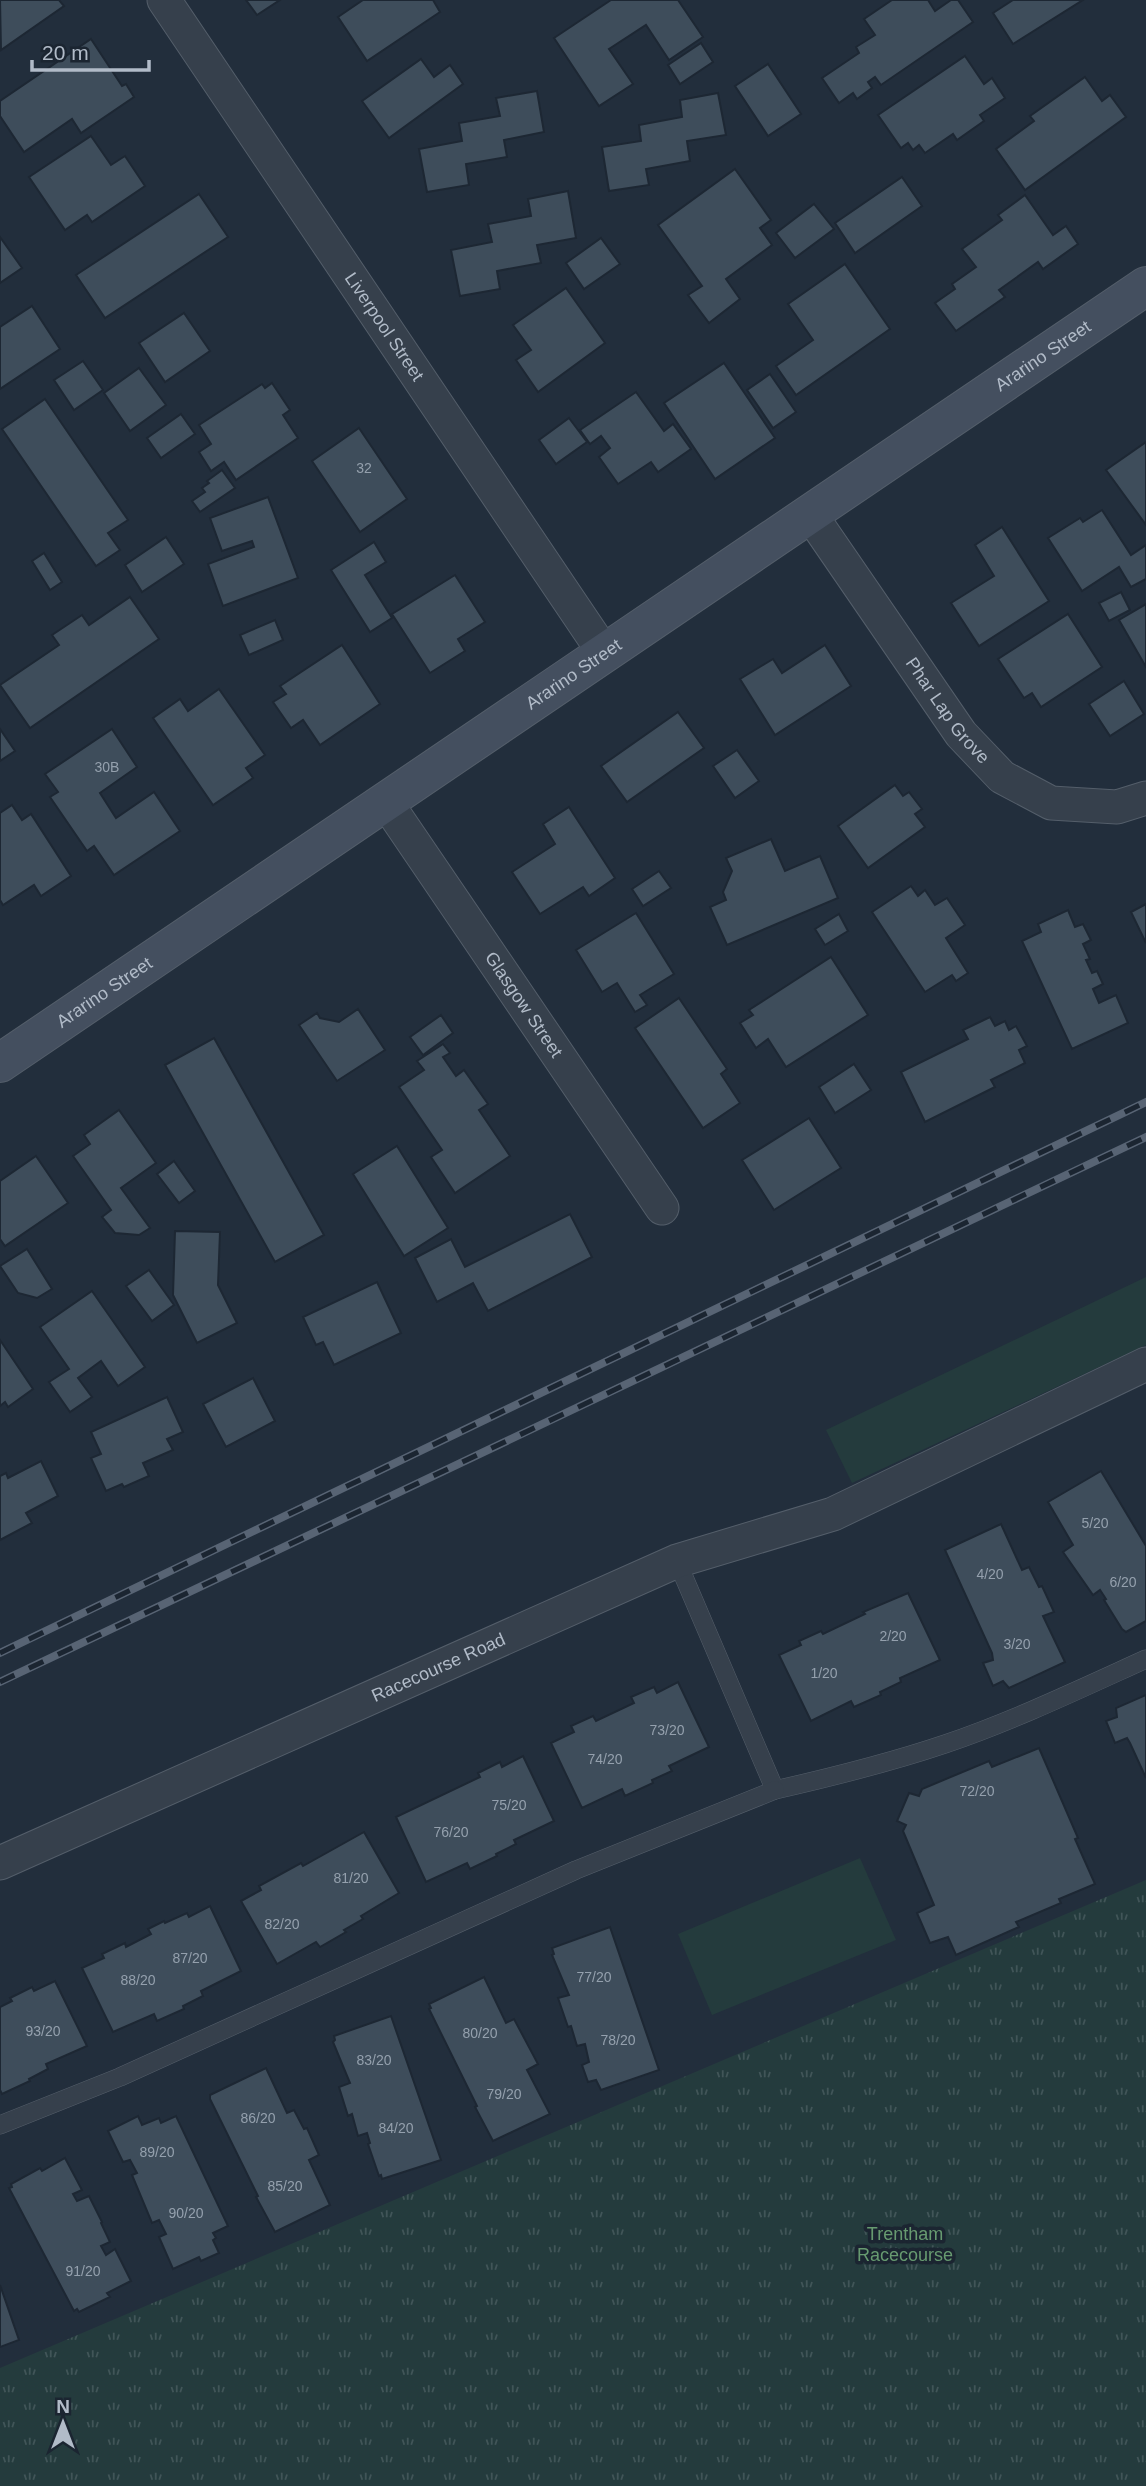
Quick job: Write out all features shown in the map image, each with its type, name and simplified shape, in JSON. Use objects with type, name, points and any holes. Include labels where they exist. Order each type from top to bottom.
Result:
[{"type":"street","name":"Liverpool Street","points":[[164,0],[605,654]]},
{"type":"street","name":"Ararino Street","points":[[0,1063],[1146,286]]},
{"type":"street","name":"Phar Lap Grove","points":[[810,514],[961,734],[1002,777],[1051,803],[1117,807],[1146,797]]},
{"type":"street","name":"Glasgow Street","points":[[386,802],[662,1208]]},
{"type":"street","name":"Racecourse Road","points":[[0,1863],[677,1561],[833,1514],[1146,1364]]},
{"type":"lane","points":[[677,1561],[775,1790]]},
{"type":"lane","points":[[0,2125],[120,2077],[576,1870],[775,1790],[854,1771],[946,1743],[1068,1695],[1146,1659]]},
{"type":"green space","points":[[1146,1277],[1146,1345],[852,1483],[826,1430]]},
{"type":"green space","points":[[860,1858],[896,1940],[712,2015],[678,1934]]},
{"type":"green space","name":"Trentham Racecourse","points":[[1146,1880],[1146,2486],[0,2486],[0,2368]]},
{"type":"building","points":[[0,0],[59,0],[64,6],[1,50]]},
{"type":"building","points":[[246,0],[280,0],[257,15]]},
{"type":"building","points":[[363,0],[433,0],[440,12],[367,61],[338,17]]},
{"type":"building","points":[[611,0],[678,0],[703,37],[669,60],[646,25],[609,49],[633,84],[599,106],[554,38]]},
{"type":"building","points":[[892,0],[928,0],[935,11],[951,0],[958,0],[973,22],[881,85],[875,77],[868,82],[872,88],[857,99],[853,93],[839,103],[822,78],[859,53],[856,47],[875,35],[864,19]]},
{"type":"building","points":[[1013,0],[1083,0],[1013,44],[993,13]]},
{"type":"building","points":[[91,39],[122,86],[126,84],[134,97],[81,133],[72,119],[24,152],[0,116],[0,101]]},
{"type":"building","points":[[701,43],[713,62],[680,84],[668,65]]},
{"type":"building","points":[[965,56],[984,84],[992,78],[1005,98],[980,115],[984,121],[957,140],[953,134],[925,153],[919,145],[913,150],[908,143],[901,148],[878,115]]},
{"type":"building","points":[[421,59],[434,77],[450,65],[463,84],[389,138],[362,101]]},
{"type":"building","points":[[768,64],[801,114],[768,136],[735,86]]},
{"type":"building","points":[[1085,77],[1102,101],[1110,95],[1126,117],[1025,190],[996,149],[1034,121],[1030,116]]},
{"type":"building","points":[[537,91],[544,132],[504,140],[507,157],[466,164],[469,185],[427,192],[419,149],[462,141],[459,123],[500,116],[496,98]]},
{"type":"building","points":[[718,93],[726,135],[687,141],[690,161],[646,169],[649,185],[609,191],[602,147],[641,141],[639,125],[682,117],[680,100]]},
{"type":"building","points":[[91,136],[111,165],[125,156],[145,186],[92,222],[87,215],[65,230],[29,177]]},
{"type":"building","points":[[735,169],[771,220],[760,228],[772,245],[726,279],[740,299],[709,323],[688,295],[702,286],[658,225]]},
{"type":"building","points":[[902,177],[922,206],[855,253],[835,223]]},
{"type":"building","points":[[568,191],[576,238],[537,245],[541,263],[497,271],[500,289],[460,296],[451,250],[492,242],[488,224],[531,216],[528,199]]},
{"type":"building","points":[[199,194],[228,237],[105,318],[76,275]]},
{"type":"building","points":[[1025,195],[1053,235],[1066,226],[1078,244],[1043,269],[1038,262],[999,290],[1005,297],[956,331],[935,303],[955,289],[952,284],[976,267],[962,249],[1002,220],[998,215]]},
{"type":"building","points":[[814,204],[834,229],[795,258],[776,233]]},
{"type":"building","points":[[0,237],[22,268],[0,283]]},
{"type":"building","points":[[601,238],[620,264],[584,289],[566,263]]},
{"type":"building","points":[[845,264],[890,329],[796,395],[776,366],[813,340],[788,304]]},
{"type":"building","points":[[566,288],[605,343],[538,392],[516,360],[531,350],[513,325]]},
{"type":"building","points":[[32,306],[60,349],[0,389],[0,327]]},
{"type":"building","points":[[184,313],[210,351],[165,382],[139,343]]},
{"type":"building","points":[[83,361],[103,390],[74,410],[54,380]]},
{"type":"building","points":[[724,363],[775,438],[715,479],[664,403]]},
{"type":"building","points":[[139,368],[166,405],[130,431],[104,393]]},
{"type":"building","points":[[770,374],[796,412],[773,428],[747,390]]},
{"type":"building","points":[[272,383],[290,410],[283,415],[298,438],[236,480],[224,462],[211,471],[199,452],[211,444],[199,425],[262,384],[265,388]]},
{"type":"building","points":[[636,392],[664,431],[673,424],[691,449],[658,472],[651,462],[618,484],[599,457],[610,448],[601,436],[590,444],[580,430]]},
{"type":"building","points":[[45,399],[128,520],[108,533],[120,550],[96,566],[2,429]]},
{"type":"building","points":[[181,414],[195,434],[161,458],[147,438]]},
{"type":"building","points":[[569,418],[587,442],[556,464],[539,440]]},
{"type":"building","points":[[359,428],[407,499],[360,532],[312,461]]},
{"type":"building","points":[[1146,442],[1146,525],[1106,470]]},
{"type":"building","points":[[222,470],[235,488],[200,512],[192,501],[205,492],[202,488],[209,483],[207,481]]},
{"type":"building","points":[[268,497],[298,578],[223,606],[208,564],[254,547],[252,541],[222,551],[210,518]]},
{"type":"building","points":[[1102,510],[1131,555],[1146,545],[1146,579],[1131,587],[1119,567],[1082,591],[1048,538],[1080,518],[1083,522]]},
{"type":"building","points":[[1002,527],[1049,601],[979,646],[951,603],[994,576],[975,545]]},
{"type":"building","points":[[166,537],[184,564],[142,592],[125,565]]},
{"type":"building","points":[[374,542],[386,562],[365,575],[392,618],[370,632],[331,570]]},
{"type":"building","points":[[44,553],[62,582],[50,590],[32,561]]},
{"type":"building","points":[[455,575],[485,622],[458,639],[465,651],[430,673],[392,614]]},
{"type":"building","points":[[1121,592],[1130,610],[1109,621],[1099,603]]},
{"type":"building","points":[[130,597],[159,639],[30,728],[0,685],[59,645],[52,635],[82,615],[89,625]]},
{"type":"building","points":[[1146,604],[1146,667],[1119,620]]},
{"type":"building","points":[[1068,614],[1102,667],[1041,707],[1032,693],[1024,698],[998,659]]},
{"type":"building","points":[[275,620],[283,640],[249,655],[240,635]]},
{"type":"building","points":[[342,645],[380,704],[320,745],[303,720],[291,728],[273,702],[286,694],[280,686]]},
{"type":"building","points":[[825,645],[851,686],[775,735],[740,679],[773,659],[782,673]]},
{"type":"building","points":[[1124,681],[1144,714],[1110,736],[1089,704]]},
{"type":"building","points":[[219,689],[265,755],[246,768],[253,778],[213,805],[153,718],[180,699],[188,711]]},
{"type":"building","points":[[678,712],[704,748],[627,802],[601,766]]},
{"type":"building","points":[[0,729],[15,751],[0,761]]},
{"type":"building","points":[[112,729],[137,767],[100,793],[116,818],[154,792],[180,831],[114,875],[94,846],[87,851],[50,797],[58,792],[45,774]]},
{"type":"building","points":[[737,750],[759,781],[735,798],[713,766]]},
{"type":"building","points":[[895,785],[903,796],[909,792],[922,809],[915,814],[925,827],[868,868],[838,826]]},
{"type":"building","points":[[12,805],[22,820],[31,814],[71,876],[41,896],[34,885],[3,905],[0,900],[0,813]]},
{"type":"building","points":[[569,807],[615,878],[589,896],[583,887],[540,914],[512,872],[555,844],[543,824]]},
{"type":"building","points":[[771,839],[785,871],[820,856],[838,898],[727,945],[710,907],[726,900],[723,892],[732,871],[726,858]]},
{"type":"building","points":[[659,871],[671,888],[643,906],[632,889]]},
{"type":"building","points":[[911,886],[918,896],[925,890],[935,905],[947,898],[965,925],[946,938],[968,973],[956,981],[952,975],[925,992],[872,912]]},
{"type":"building","points":[[1146,904],[1146,943],[1131,912]]},
{"type":"building","points":[[1068,910],[1075,927],[1083,924],[1091,940],[1083,944],[1090,959],[1086,960],[1092,973],[1097,971],[1103,984],[1093,989],[1099,1003],[1116,995],[1128,1023],[1072,1049],[1022,941],[1041,932],[1038,924]]},
{"type":"building","points":[[636,913],[674,974],[640,995],[647,1005],[635,1012],[617,983],[602,992],[576,950]]},
{"type":"building","points":[[839,914],[848,931],[825,945],[815,929]]},
{"type":"building","points":[[831,957],[868,1015],[786,1067],[768,1039],[756,1048],[740,1023],[753,1015],[749,1010]]},
{"type":"building","points":[[679,998],[727,1069],[721,1074],[740,1103],[703,1128],[635,1028]]},
{"type":"building","points":[[358,1009],[385,1050],[337,1081],[299,1025],[317,1013],[320,1018],[339,1022]]},
{"type":"building","points":[[441,1015],[453,1033],[423,1055],[410,1037]]},
{"type":"building","points":[[990,1017],[995,1026],[1005,1021],[1009,1030],[1016,1026],[1027,1046],[1019,1050],[1025,1063],[991,1080],[995,1087],[925,1122],[901,1072],[968,1039],[963,1030]]},
{"type":"building","points":[[214,1038],[324,1235],[275,1262],[165,1065]]},
{"type":"building","points":[[443,1044],[450,1053],[443,1057],[456,1076],[464,1070],[488,1104],[479,1110],[510,1156],[455,1193],[431,1157],[442,1150],[399,1087],[424,1070],[417,1061]]},
{"type":"building","points":[[854,1064],[871,1090],[835,1113],[819,1087]]},
{"type":"building","points":[[119,1110],[156,1163],[121,1188],[150,1228],[139,1235],[115,1233],[102,1217],[111,1210],[73,1156],[90,1144],[84,1135]]},
{"type":"building","points":[[809,1118],[841,1168],[774,1210],[742,1160]]},
{"type":"building","points":[[397,1146],[448,1228],[404,1256],[353,1174]]},
{"type":"building","points":[[36,1156],[68,1203],[5,1246],[0,1239],[0,1181]]},
{"type":"building","points":[[174,1161],[195,1191],[179,1203],[157,1174]]},
{"type":"building","points":[[570,1214],[592,1257],[488,1311],[473,1283],[437,1302],[415,1258],[451,1239],[465,1267]]},
{"type":"building","points":[[175,1231],[220,1232],[218,1285],[237,1323],[197,1343],[173,1295]]},
{"type":"building","points":[[27,1249],[52,1289],[37,1298],[18,1293],[0,1266]]},
{"type":"building","points":[[149,1270],[174,1305],[152,1321],[126,1286]]},
{"type":"building","points":[[377,1282],[401,1333],[334,1365],[323,1342],[316,1345],[303,1317]]},
{"type":"building","points":[[92,1291],[145,1367],[118,1386],[101,1361],[78,1378],[92,1397],[70,1412],[49,1382],[69,1369],[40,1327]]},
{"type":"building","points":[[0,1340],[33,1389],[8,1407],[5,1402],[0,1406]]},
{"type":"building","points":[[253,1378],[275,1421],[226,1447],[203,1404]]},
{"type":"building","points":[[167,1397],[183,1432],[167,1439],[173,1450],[143,1463],[149,1476],[124,1487],[122,1484],[106,1491],[91,1458],[101,1454],[91,1432]]},
{"type":"building","points":[[41,1461],[58,1496],[26,1513],[32,1523],[0,1540],[0,1476],[6,1473],[8,1478]]},
{"type":"building","points":[[1101,1471],[1146,1546],[1146,1621],[1126,1632],[1100,1590],[1093,1595],[1063,1552],[1073,1545],[1048,1502]]},
{"type":"building","points":[[1001,1524],[1022,1570],[1029,1567],[1039,1587],[1042,1586],[1054,1612],[1043,1616],[1065,1662],[1009,1688],[1003,1681],[993,1686],[983,1663],[993,1660],[992,1653],[945,1550]]},
{"type":"building","points":[[908,1593],[940,1660],[900,1678],[901,1682],[880,1692],[881,1695],[854,1707],[851,1701],[811,1721],[779,1655],[801,1645],[799,1641],[821,1631],[823,1634],[865,1614],[863,1612]]},
{"type":"building","points":[[678,1682],[709,1747],[669,1766],[672,1771],[652,1780],[653,1783],[625,1796],[622,1789],[582,1808],[551,1743],[574,1732],[571,1726],[593,1716],[596,1721],[634,1703],[631,1697],[654,1687],[657,1693]]},
{"type":"building","points":[[1146,1695],[1146,1778],[1127,1738],[1115,1743],[1106,1721],[1117,1717],[1116,1708]]},
{"type":"building","points":[[1039,1748],[1095,1884],[1059,1899],[1061,1903],[1016,1922],[1019,1927],[956,1955],[948,1937],[930,1943],[917,1913],[934,1905],[903,1831],[906,1825],[897,1821],[909,1793],[919,1796],[922,1789],[989,1761],[992,1767]]},
{"type":"building","points":[[523,1756],[554,1821],[514,1840],[516,1844],[470,1869],[467,1863],[426,1882],[396,1817],[480,1777],[478,1773],[500,1762],[502,1767]]},
{"type":"building","points":[[364,1832],[399,1893],[361,1916],[363,1919],[344,1930],[346,1932],[320,1947],[316,1942],[277,1964],[241,1901],[261,1890],[259,1886],[301,1863],[303,1866]]},
{"type":"building","points":[[210,1906],[241,1971],[201,1991],[203,1996],[183,2006],[184,2009],[157,2021],[154,2014],[113,2032],[82,1968],[104,1958],[102,1954],[125,1943],[126,1947],[151,1934],[148,1929],[164,1921],[165,1923],[187,1913],[189,1917]]},
{"type":"building","points":[[610,1927],[659,2070],[601,2090],[596,2080],[588,2082],[582,2065],[589,2062],[585,2044],[577,2046],[571,2026],[568,2027],[558,1998],[569,1995],[552,1955],[552,1948]]},
{"type":"building","points":[[484,1977],[506,2023],[514,2019],[538,2064],[527,2070],[550,2114],[493,2141],[429,2009],[429,2004]]},
{"type":"building","points":[[55,1981],[87,2046],[46,2064],[48,2069],[2,2094],[0,2007],[12,2001],[10,1998],[32,1987],[34,1991]]},
{"type":"building","points":[[391,2016],[441,2160],[382,2179],[368,2144],[367,2133],[358,2136],[352,2114],[348,2116],[339,2087],[350,2083],[333,2042],[334,2036]]},
{"type":"building","points":[[266,2068],[287,2113],[294,2110],[304,2129],[307,2128],[319,2155],[309,2160],[330,2205],[275,2232],[210,2099],[210,2095]]},
{"type":"building","points":[[138,2116],[142,2125],[159,2118],[161,2123],[176,2116],[228,2226],[213,2233],[219,2253],[201,2261],[199,2257],[173,2269],[159,2237],[166,2234],[159,2220],[152,2223],[132,2175],[137,2173],[130,2160],[123,2162],[108,2131]]},
{"type":"building","points":[[65,2158],[82,2190],[73,2194],[77,2201],[89,2196],[110,2242],[101,2246],[106,2255],[115,2249],[131,2281],[107,2293],[110,2297],[79,2312],[77,2309],[74,2311],[9,2188],[12,2187],[11,2184],[40,2168],[42,2171]]},
{"type":"building","points":[[0,2285],[19,2340],[0,2347]]},
{"type":"railway","points":[[0,1653],[1146,1102]]},
{"type":"railway","points":[[0,1682],[1146,1137]]}]
